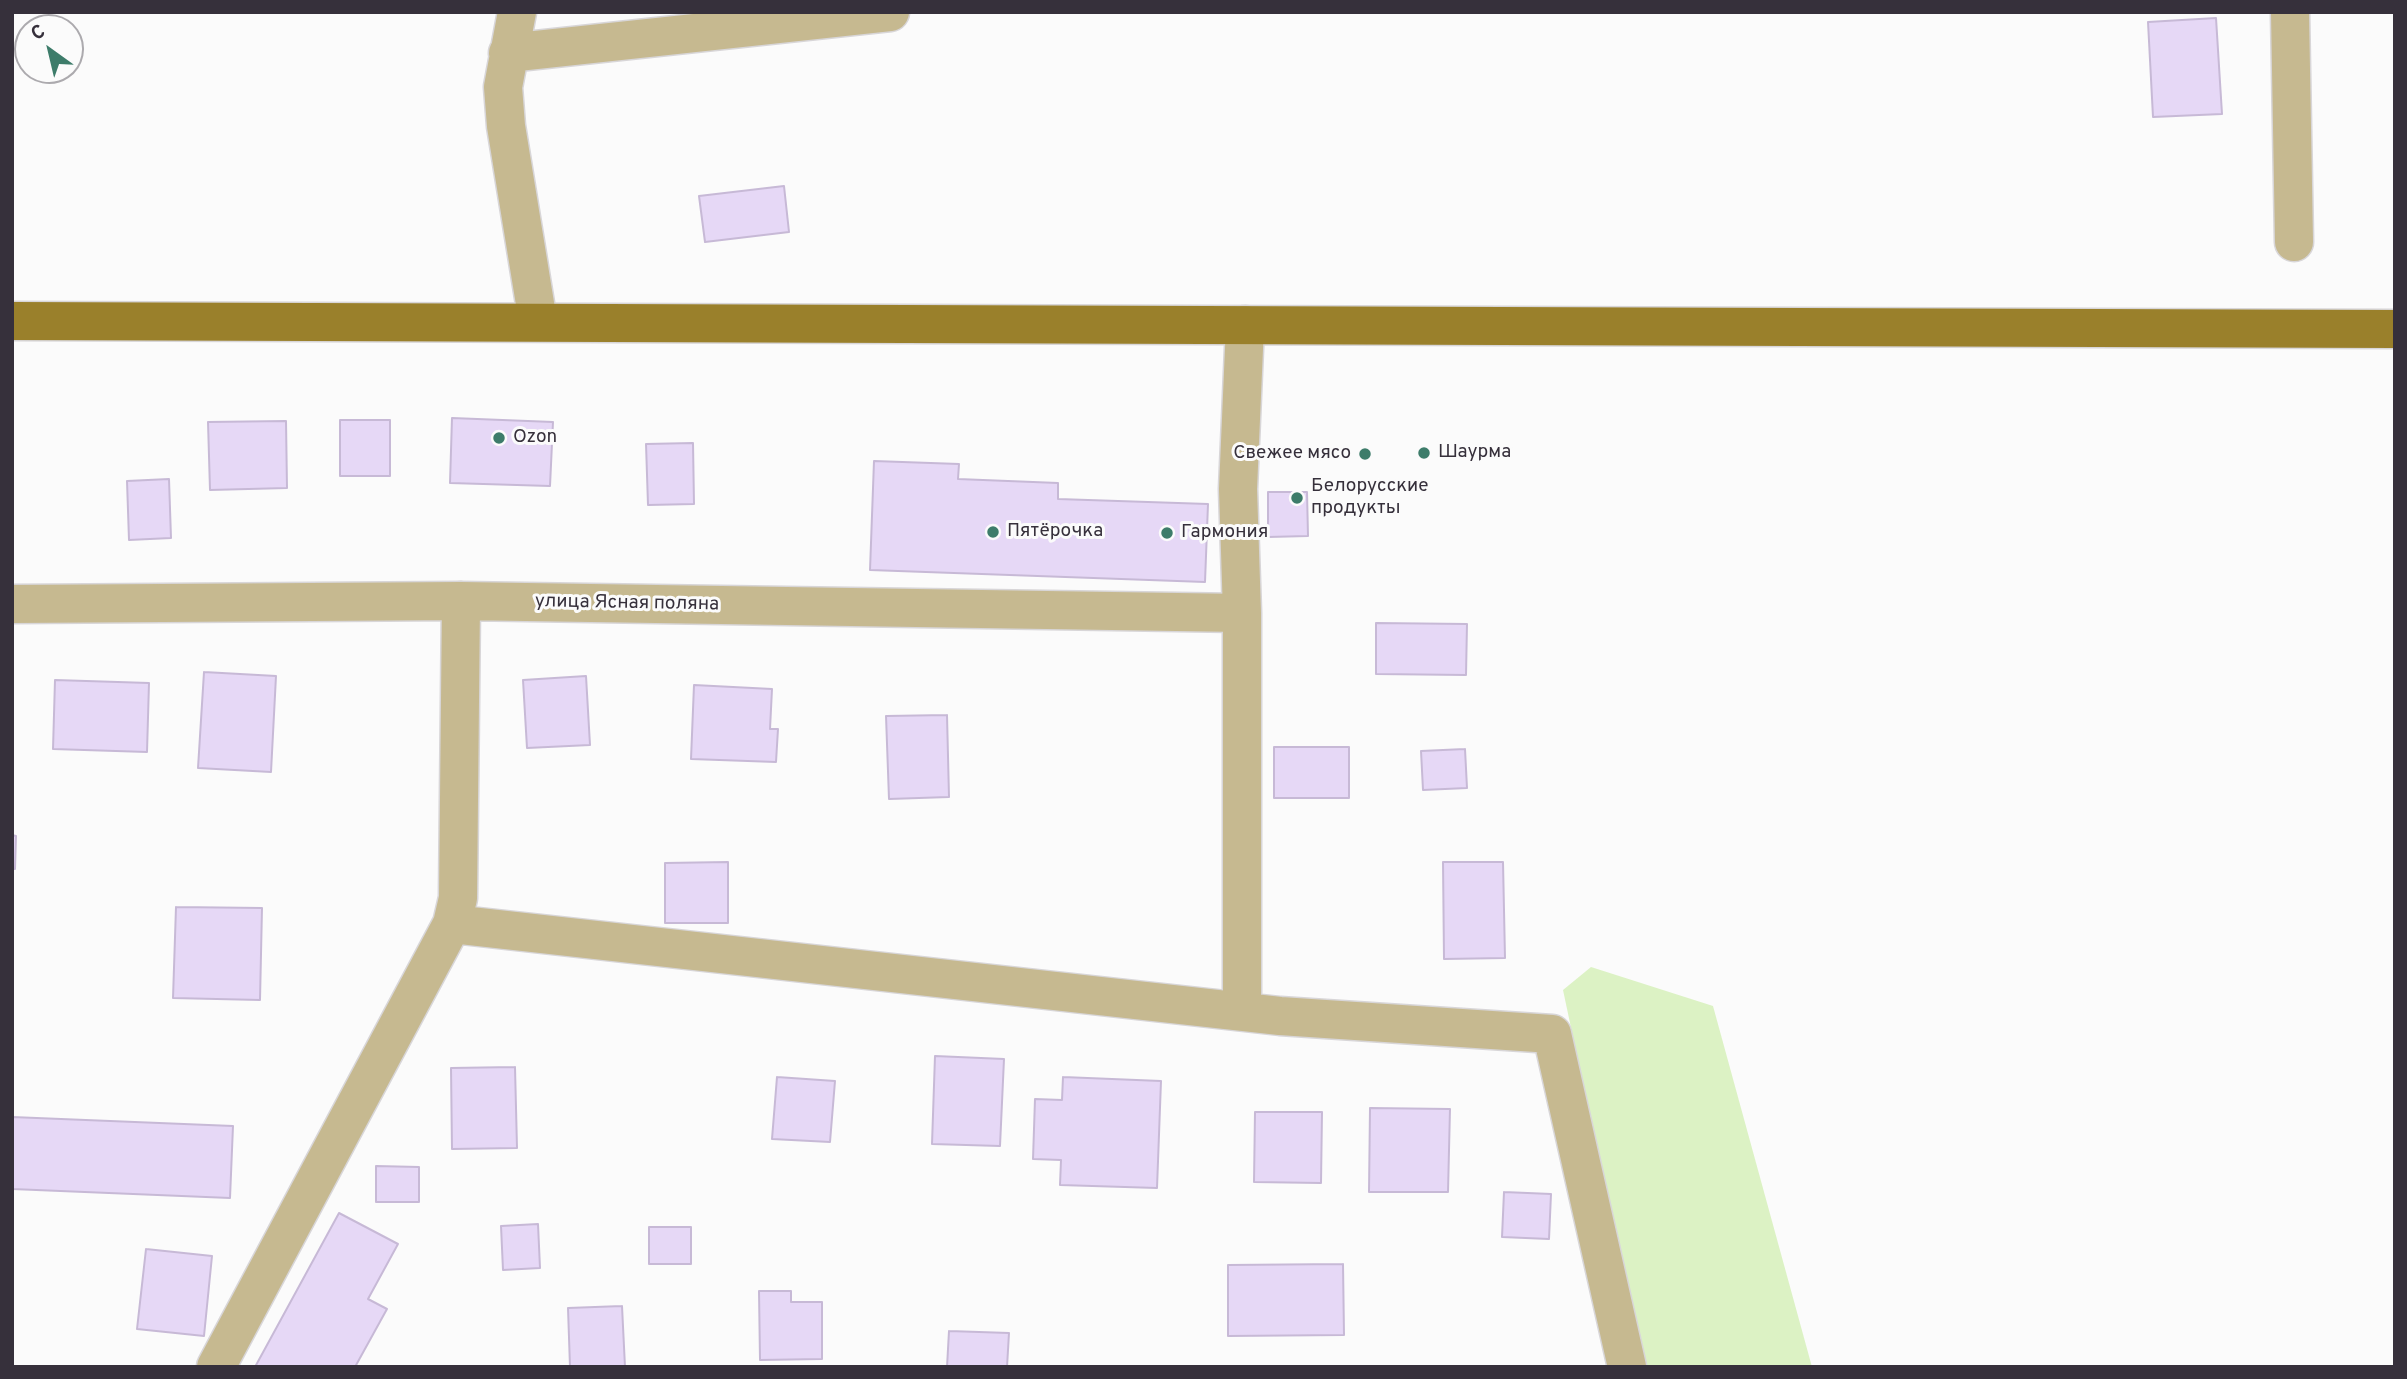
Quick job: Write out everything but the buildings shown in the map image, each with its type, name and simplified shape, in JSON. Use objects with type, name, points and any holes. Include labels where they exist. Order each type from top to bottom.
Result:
[{"type":"main road","points":[[12,321],[2395,329]]},
{"type":"lane","points":[[517,12],[503,87],[506,126],[538,322]]},
{"type":"lane","points":[[508,53],[890,12]]},
{"type":"lane","points":[[2290,12],[2294,242]]},
{"type":"lane","points":[[1242,1011],[1242,613],[1238,489],[1245,325]]},
{"type":"lane","points":[[216,1367],[452,924],[458,898],[461,601]]},
{"type":"lane","name":"улица Ясная поляна","points":[[12,604],[461,601],[1242,613]]},
{"type":"lane","points":[[452,924],[1242,1011],[1552,1034],[1627,1367]]},
{"type":"green space","points":[[1591,967],[1713,1006],[1812,1367],[1643,1367],[1563,990]]},
{"type":"place","name":"Ozon","points":[[499,438]]},
{"type":"place","name":"Шаурма","points":[[1424,453]]},
{"type":"place","name":"Свежее мясо","points":[[1365,454]]},
{"type":"place","name":"Белорусские продукты","points":[[1297,498]]},
{"type":"place","name":"Пятёрочка","points":[[993,532]]},
{"type":"place","name":"Гармония","points":[[1167,533]]}]
